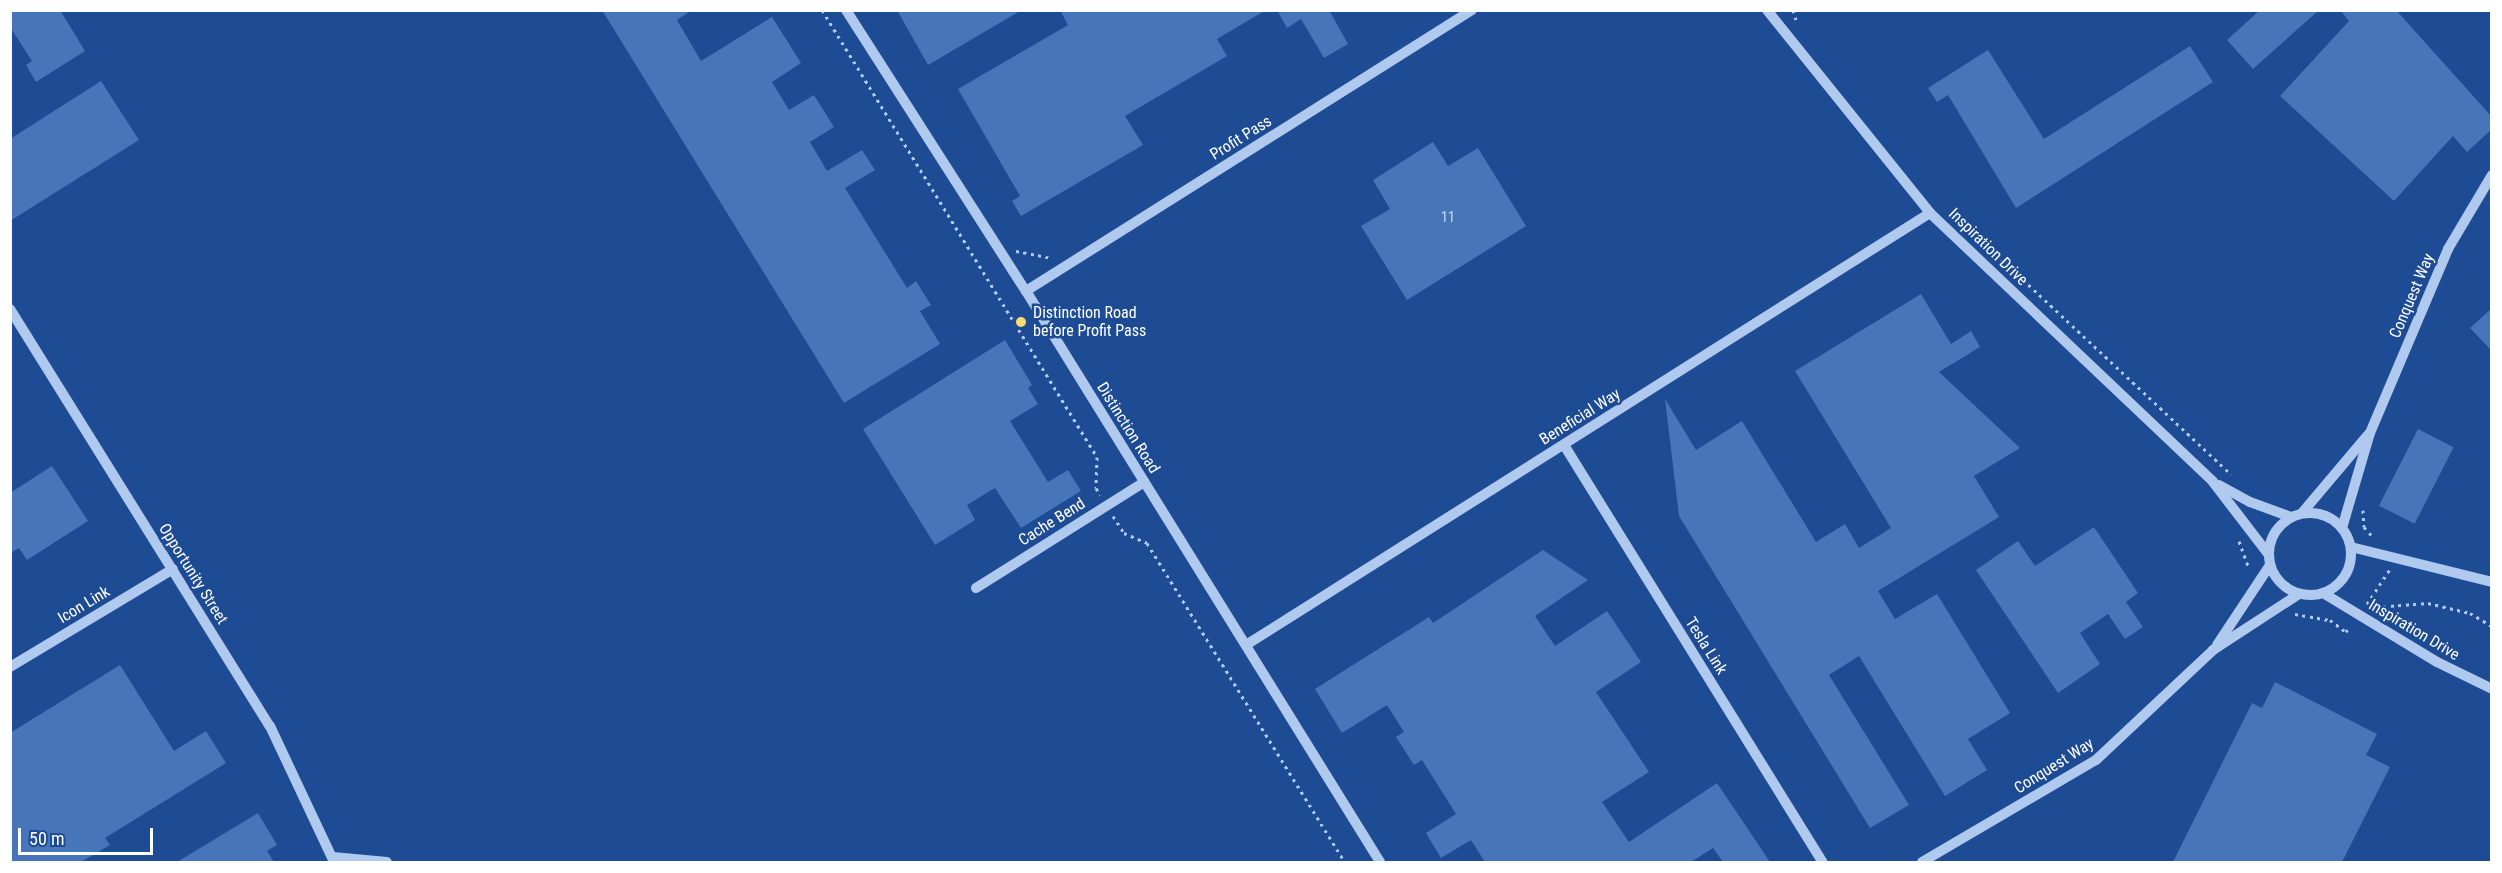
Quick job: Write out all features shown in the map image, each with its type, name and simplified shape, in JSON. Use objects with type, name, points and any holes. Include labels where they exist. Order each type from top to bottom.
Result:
[{"type":"street","name":"Distinction Road","points":[[846,10],[1026,291],[1380,862]]},
{"type":"street","name":"Profit Pass","points":[[1026,291],[1472,10]]},
{"type":"street","name":"Inspiration Drive","points":[[1767,10],[1930,213],[2213,482],[2269,560]]},
{"type":"street","name":"Conquest Way","points":[[2342,528],[2370,433],[2448,249],[2492,175]]},
{"type":"street","name":"Beneficial Way","points":[[1246,645],[1930,213]]},
{"type":"street","name":"Opportunity Street","points":[[10,309],[270,726],[333,860]]},
{"type":"street","name":"Conquest Way","points":[[2302,513],[2370,433]]},
{"type":"street","name":"Tesla Link","points":[[1564,445],[1822,862]]},
{"type":"street","name":"Cache Bend","points":[[976,588],[1144,482]]},
{"type":"street","name":"Inspiration Drive","points":[[2213,482],[2250,502],[2291,517]]},
{"type":"street","points":[[2302,513],[2324,515],[2342,528],[2351,547],[2351,559],[2342,580],[2323,593],[2299,594],[2286,588],[2269,560],[2274,533],[2291,517],[2302,513]]},
{"type":"street","points":[[2351,547],[2492,582]]},
{"type":"street","name":"Conquest Way","points":[[2213,650],[2269,560]]},
{"type":"street","name":"Icon Link","points":[[10,668],[173,569]]},
{"type":"street","name":"Inspiration Drive","points":[[2323,593],[2437,662],[2492,689]]},
{"type":"street","name":"Conquest Way","points":[[1922,862],[2096,760],[2213,650],[2299,594]]},
{"type":"street","points":[[333,860],[387,862]]},
{"type":"path","points":[[822,10],[1097,457],[1096,488],[1106,505],[1124,533],[1147,543],[1345,862]]},
{"type":"path","points":[[1793,10],[1801,29]]},
{"type":"path","points":[[1992,250],[2237,480]]},
{"type":"path","points":[[2349,503],[2363,510],[2364,527],[2379,540]]},
{"type":"path","points":[[2363,610],[2428,603],[2470,613],[2492,626]]},
{"type":"building","points":[[10,10],[60,10],[85,51],[36,82],[26,65],[32,61],[10,27]]},
{"type":"building","points":[[602,10],[692,10],[677,20],[701,61],[772,17],[801,63],[772,82],[789,110],[814,95],[834,127],[810,142],[827,171],[862,150],[875,170],[845,188],[907,288],[916,281],[931,305],[920,311],[940,344],[844,403]]},
{"type":"building","points":[[897,10],[1022,10],[928,65]]},
{"type":"building","points":[[1060,10],[1266,10],[1217,39],[1227,56],[1125,116],[1143,145],[1021,216],[1012,201],[1020,196],[958,89],[1068,25]]},
{"type":"building","points":[[1277,10],[1329,10],[1348,44],[1324,58],[1301,19],[1287,28]]},
{"type":"building","points":[[2260,10],[2319,10],[2253,69],[2227,40]]},
{"type":"building","points":[[2340,10],[2396,10],[2492,117],[2492,129],[2467,152],[2453,136],[2394,201],[2280,96],[2349,21]]},
{"type":"building","points":[[2190,46],[2213,82],[2016,208],[1948,95],[1937,102],[1928,88],[1988,50],[2044,139]]},
{"type":"building","points":[[101,81],[139,140],[10,221],[10,139]]},
{"type":"building","points":[[1433,142],[1448,166],[1478,148],[1526,226],[1407,300],[1361,226],[1390,209],[1373,180]]},
{"type":"building","points":[[1921,294],[1951,344],[1971,331],[1980,347],[1939,372],[2020,448],[1974,476],[1999,517],[1878,591],[1895,619],[1937,594],[2010,713],[1968,739],[1987,770],[1945,796],[1859,656],[1829,675],[1909,805],[1870,828],[1679,516],[1665,399],[1696,450],[1742,421],[1816,542],[1845,524],[1859,548],[1891,528],[1795,371]]},
{"type":"building","points":[[2492,308],[2492,351],[2470,328]]},
{"type":"building","points":[[1005,340],[1032,385],[1028,388],[1038,404],[1010,421],[1048,482],[1068,470],[1081,491],[1021,528],[995,488],[967,505],[975,520],[935,545],[863,429]]},
{"type":"building","points":[[2418,429],[2454,447],[2415,524],[2379,506]]},
{"type":"building","points":[[52,466],[88,521],[27,560],[19,548],[10,553],[10,493]]},
{"type":"building","points":[[2094,527],[2138,593],[2126,602],[2143,627],[2125,639],[2108,614],[2080,633],[2100,664],[2058,693],[1976,570],[2018,541],[2035,566]]},
{"type":"building","points":[[1543,550],[1588,580],[1535,616],[1555,646],[1607,611],[1641,662],[1596,692],[1649,772],[1602,802],[1629,842],[1717,783],[1770,862],[1723,862],[1713,848],[1691,862],[1485,862],[1471,840],[1441,858],[1426,833],[1456,814],[1422,760],[1414,765],[1396,737],[1404,732],[1387,705],[1342,733],[1315,689],[1429,617],[1433,623]]},
{"type":"building","points":[[120,665],[174,751],[206,731],[226,763],[105,838],[110,845],[81,862],[10,862],[10,733]]},
{"type":"building","points":[[2275,682],[2377,734],[2366,755],[2390,767],[2342,862],[2173,862],[2252,703],[2262,708]]},
{"type":"building","points":[[258,813],[277,845],[267,851],[274,862],[177,862]]},
{"type":"place","name":"Distinction Road before Profit Pass","points":[[1021,322]]}]
